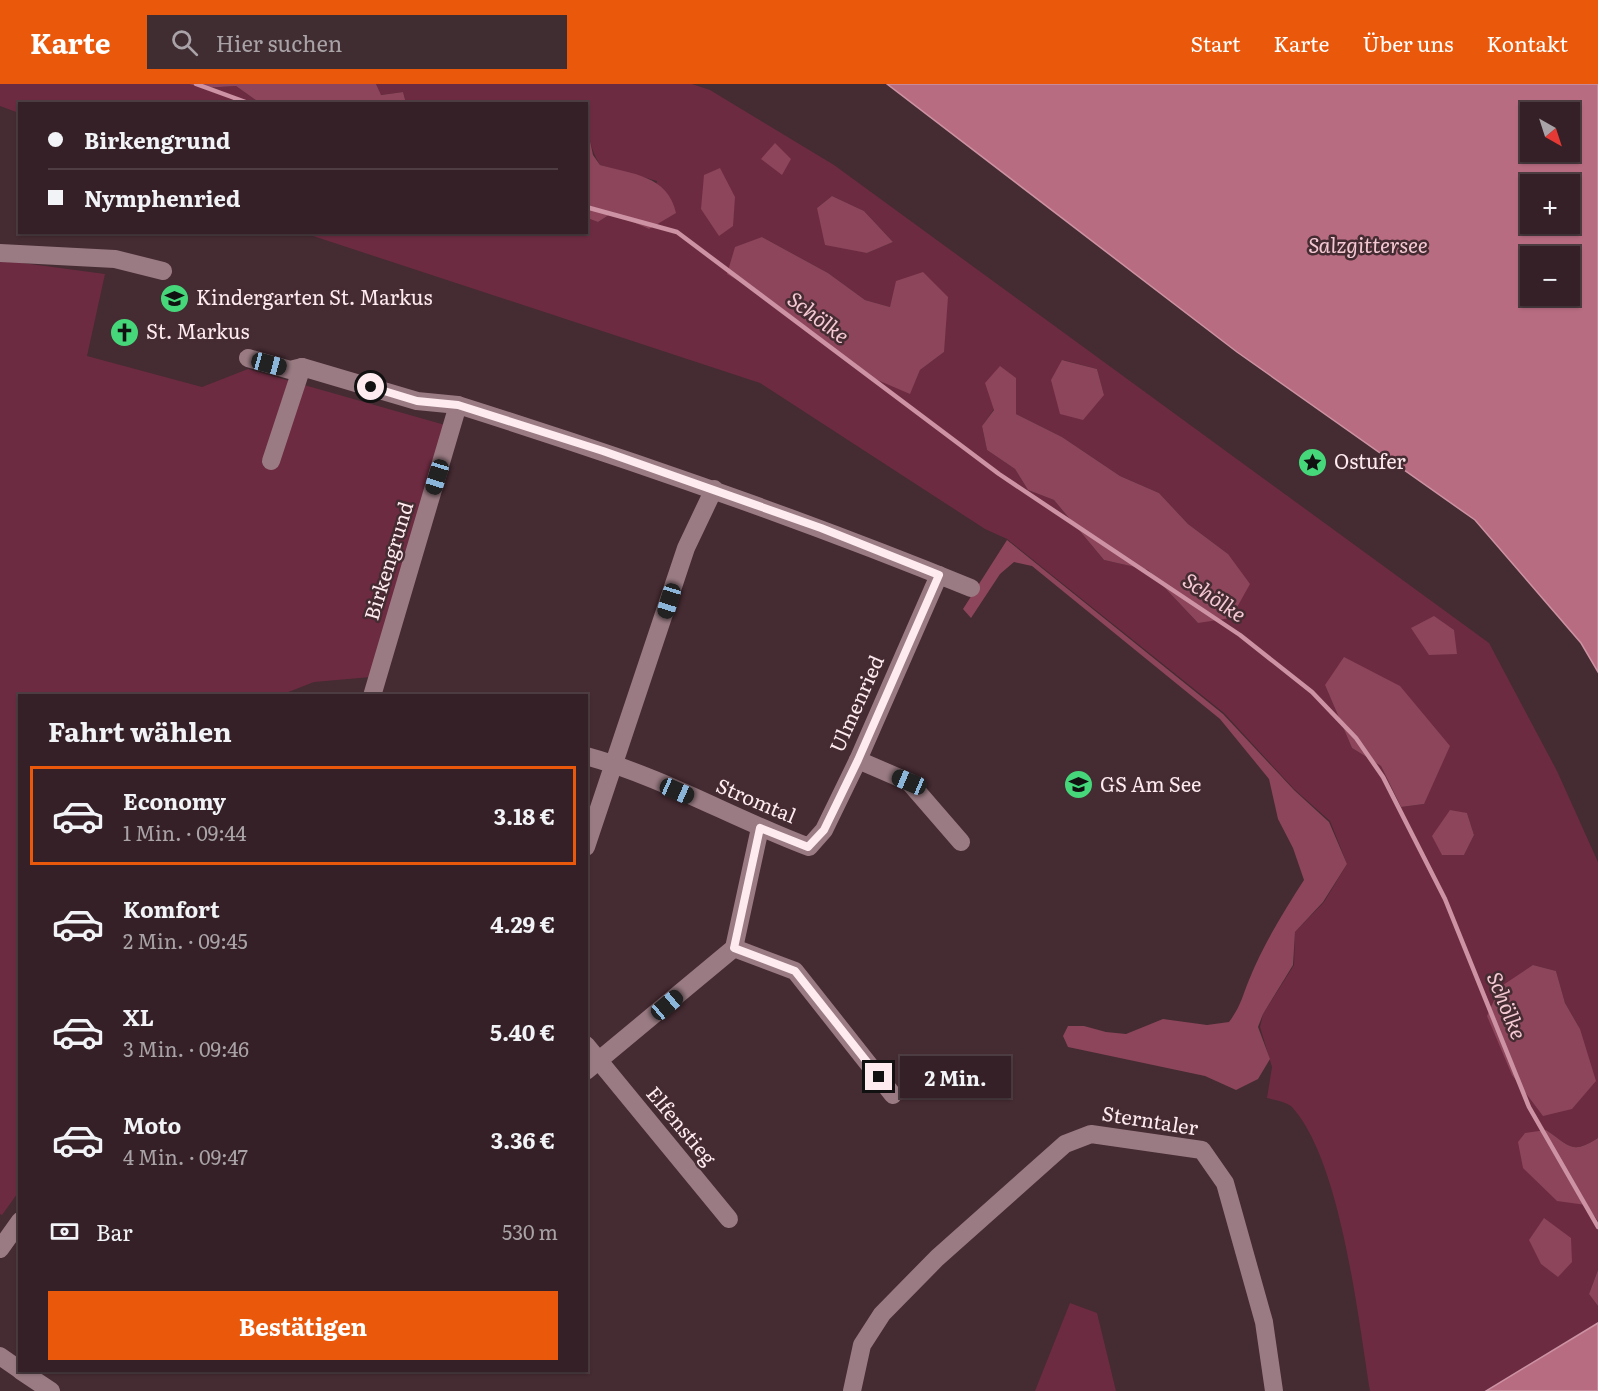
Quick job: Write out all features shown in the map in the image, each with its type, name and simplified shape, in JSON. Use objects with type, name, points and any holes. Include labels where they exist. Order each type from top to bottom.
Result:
[{"type":"street","points":[[0,253],[115,259],[162,271]]},
{"type":"street","points":[[248,358],[290,370],[302,367],[417,401],[458,405],[603,451],[821,528],[971,588]]},
{"type":"street","points":[[271,461],[302,367]]},
{"type":"street","name":"Birkengrund","points":[[373,694],[458,405]]},
{"type":"street","points":[[588,842],[686,548],[714,489]]},
{"type":"street","name":"Ulmenried","points":[[808,847],[824,830],[858,760],[939,575]]},
{"type":"street","name":"Stromtal","points":[[588,756],[614,763],[808,847]]},
{"type":"street","points":[[858,760],[909,782],[961,842]]},
{"type":"street","points":[[593,1066],[734,948],[760,828]]},
{"type":"street","points":[[734,948],[795,971],[893,1095]]},
{"type":"street","name":"Elfenstieg","points":[[588,1051],[593,1066],[729,1219]]},
{"type":"street","name":"Sterntaler","points":[[852,1391],[862,1345],[882,1314],[937,1258],[1065,1144],[1091,1134],[1202,1150],[1225,1183],[1264,1322],[1274,1391]]},
{"type":"street","points":[[0,1249],[18,1224]]},
{"type":"street","points":[[0,1356],[18,1369]]},
{"type":"street","points":[[23,1372],[51,1391]]},
{"type":"shaded area","points":[[0,84],[189,84],[203,88],[236,86],[259,102],[18,102],[18,113],[0,106]]},
{"type":"shaded area","points":[[189,84],[376,84],[381,95],[403,92],[406,102],[259,102],[236,86],[203,88]]},
{"type":"shaded area","points":[[376,84],[692,84],[710,90],[834,165],[1489,643],[1557,771],[1598,862],[1598,1138],[1576,1147],[1566,1144],[1546,1130],[1586,1205],[1598,1221],[1598,1270],[1589,1294],[1598,1306],[1598,1323],[1486,1391],[1370,1391],[1353,1283],[1335,1201],[1323,1164],[1309,1132],[1292,1107],[1284,1102],[1267,1098],[1272,1067],[1260,1027],[1263,1014],[1294,965],[1295,932],[1324,902],[1347,864],[1330,821],[1294,789],[1224,713],[1007,539],[985,529],[760,383],[307,234],[588,234],[588,218],[598,222],[612,213],[649,229],[657,181],[600,165],[588,128],[588,102],[406,102],[403,92],[380,95]],"holes":[[[832,196],[864,211],[893,242],[867,253],[817,208]],[[762,237],[828,273],[865,300],[890,307],[944,352],[920,370],[910,393],[727,273]],[[1063,360],[1097,369],[1104,395]],[[1016,378],[1016,414],[1062,437],[1120,476],[1159,493],[1188,524],[1228,554],[1198,623],[1148,570],[1104,560],[1054,500],[1028,490],[1015,469],[987,450],[982,426]],[[1325,685],[1424,804],[1401,807],[1381,766],[1352,748]],[[1467,813],[1474,835],[1464,855]],[[1533,965],[1556,971],[1565,1003],[1580,1029]]]},
{"type":"shaded area","points":[[588,132],[593,155],[600,165],[636,174],[657,183],[672,200],[676,213],[649,229],[612,213],[598,222],[588,218]]},
{"type":"shaded area","points":[[775,143],[791,159],[782,175],[761,159]]},
{"type":"shaded area","points":[[720,168],[735,197],[733,226],[719,236],[701,209],[704,175]]},
{"type":"shaded area","points":[[832,196],[864,211],[893,242],[867,253],[825,245],[817,208]]},
{"type":"shaded area","points":[[762,237],[828,273],[865,300],[890,307],[896,281],[923,272],[948,297],[944,352],[920,370],[910,394],[868,376],[754,290],[727,274],[735,247]]},
{"type":"shaded area","points":[[0,260],[105,274],[87,356],[202,387],[248,369],[445,425],[371,677],[314,682],[283,694],[18,694],[18,1193],[2,1215],[0,1214]]},
{"type":"shaded area","points":[[1062,360],[1097,369],[1104,395],[1083,420],[1060,414],[1051,380]]},
{"type":"shaded area","points":[[1000,366],[1016,378],[1016,414],[1062,437],[1120,476],[1159,493],[1188,524],[1228,554],[1250,584],[1231,618],[1198,623],[1148,570],[1104,560],[1054,500],[1028,490],[1015,469],[987,450],[982,426],[994,410],[985,383]]},
{"type":"shaded area","points":[[1007,540],[1223,714],[1294,790],[1329,822],[1347,864],[1323,902],[1295,932],[1293,965],[1263,1014],[1258,1027],[1270,1059],[1258,1079],[1236,1090],[1205,1076],[1068,1047],[1063,1036],[1068,1026],[1084,1026],[1126,1034],[1163,1019],[1207,1025],[1229,1022],[1239,1006],[1267,941],[1304,880],[1293,848],[1278,819],[1269,779],[1220,719],[1032,566],[1014,562],[1000,574],[971,618],[963,609]]},
{"type":"shaded area","points":[[1434,616],[1454,630],[1457,654],[1429,655],[1411,628]]},
{"type":"shaded area","points":[[1344,657],[1400,686],[1450,746],[1424,804],[1401,807],[1381,766],[1352,748],[1325,685]]},
{"type":"shaded area","points":[[1450,810],[1467,813],[1474,835],[1464,855],[1442,855],[1432,836]]},
{"type":"shaded area","points":[[1533,965],[1556,971],[1565,1003],[1580,1029],[1596,1081],[1572,1109],[1543,1116],[1512,1075],[1487,1016],[1500,987]]},
{"type":"shaded area","points":[[1546,1130],[1566,1144],[1576,1147],[1598,1138],[1598,1221],[1586,1205],[1557,1201],[1523,1168],[1518,1142],[1525,1133]]},
{"type":"shaded area","points":[[1544,1218],[1571,1238],[1572,1262],[1558,1277],[1541,1264],[1529,1240]]},
{"type":"shaded area","points":[[1598,1270],[1598,1306],[1589,1294]]},
{"type":"shaded area","points":[[1070,1303],[1097,1313],[1116,1391],[1035,1391]]},
{"type":"water","name":"Salzgittersee","points":[[887,84],[1598,84],[1598,672],[1581,643],[1475,520],[1237,352]]},
{"type":"water","points":[[1598,1323],[1598,1391],[1486,1391]]},
{"type":"waterway","name":"Schölke","points":[[196,84],[246,102]]},
{"type":"waterway","name":"Schölke","points":[[588,208],[677,232],[999,474],[1240,635],[1312,692],[1356,738],[1383,777],[1445,899],[1529,1107],[1598,1227]]},
{"type":"place","name":"Kindergarten St. Markus","points":[[175,298]]},
{"type":"place","name":"St. Markus","points":[[125,332]]},
{"type":"place","name":"Ostufer","points":[[1313,462]]},
{"type":"place","name":"GS Am See","points":[[1079,785]]},
{"type":"route","points":[[371,387],[417,401],[458,405],[603,451],[821,528],[939,575],[858,760],[824,830],[808,847],[760,828],[734,948],[795,971],[879,1077]]}]
